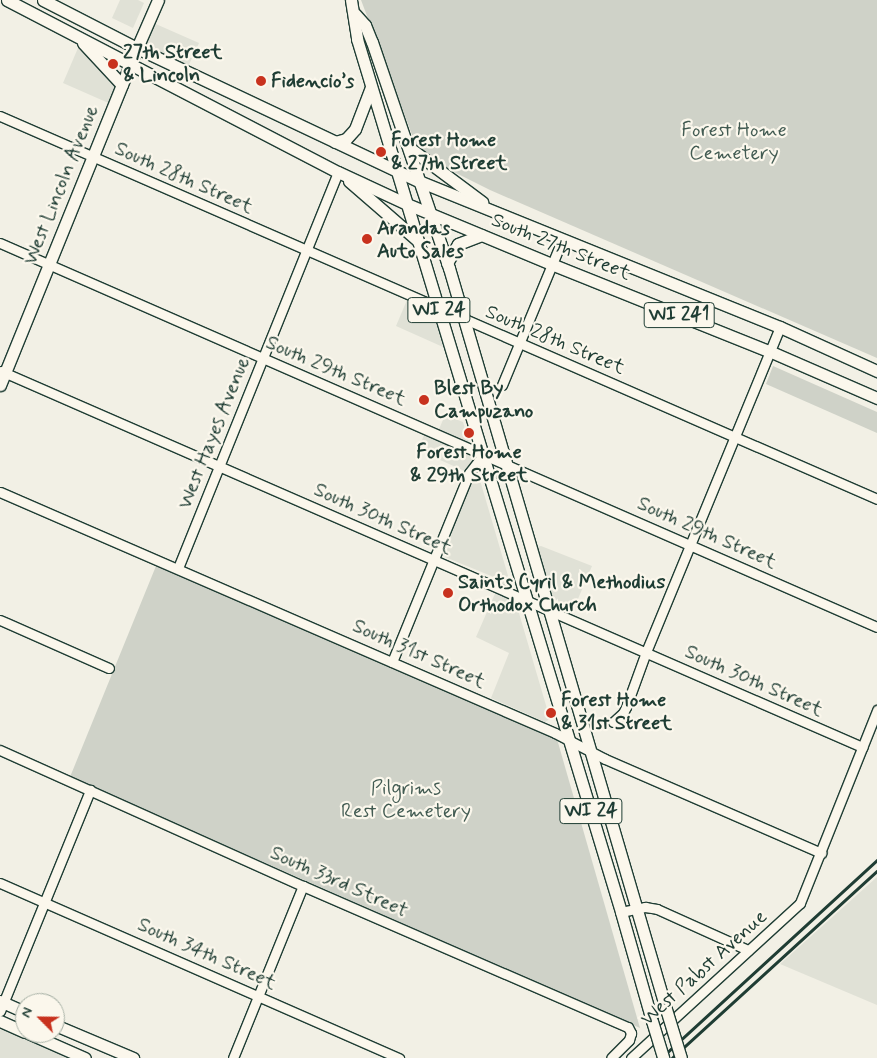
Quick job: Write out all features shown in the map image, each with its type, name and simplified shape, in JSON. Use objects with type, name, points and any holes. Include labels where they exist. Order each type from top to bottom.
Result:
[{"type":"main road","name":"South 27th Street","points":[[7,0],[338,172],[407,204],[770,351],[877,398]]},
{"type":"main road","name":"South 27th Street","points":[[43,0],[137,48],[397,171],[497,214],[780,327],[877,371]]},
{"type":"main road","name":"West Lincoln Avenue","points":[[0,385],[2,372],[49,264],[158,0]]},
{"type":"main road","points":[[351,0],[355,14],[357,38],[397,171]]},
{"type":"main road","points":[[355,14],[365,25],[372,42],[422,182]]},
{"type":"main road","points":[[76,36],[122,84]]},
{"type":"main road","points":[[335,142],[346,139],[353,132],[369,96],[371,85]]},
{"type":"main road","points":[[408,146],[418,156],[497,214]]},
{"type":"main road","name":"WI 24","points":[[397,171],[622,912],[663,1058]]},
{"type":"main road","points":[[338,172],[419,242]]},
{"type":"main road","name":"WI 24","points":[[422,182],[681,1058]]},
{"type":"main road","points":[[447,263],[458,244],[481,235]]},
{"type":"main road","points":[[1,1005],[15,1009]]},
{"type":"main road","points":[[0,1021],[15,1027]]},
{"type":"main road","points":[[65,1029],[133,1058]]},
{"type":"main road","points":[[51,1043],[85,1058]]},
{"type":"street","name":"South 28th Street","points":[[0,116],[877,499]]},
{"type":"street","name":"West Hayes Avenue","points":[[178,568],[338,172]]},
{"type":"street","points":[[502,385],[562,240]]},
{"type":"street","name":"South 29th Street","points":[[0,243],[877,627]]},
{"type":"street","points":[[613,722],[623,713],[646,652],[780,327]]},
{"type":"street","name":"South 30th Street","points":[[2,372],[862,748]]},
{"type":"street","points":[[392,662],[469,473],[483,454]]},
{"type":"street","name":"South 31st Street","points":[[0,492],[392,662],[821,853]]},
{"type":"street","points":[[0,620],[109,668]]},
{"type":"street","points":[[821,853],[877,710]]},
{"type":"street","name":"South 33rd Street","points":[[0,750],[304,886],[628,1027],[631,1033],[629,1040],[611,1058]]},
{"type":"street","points":[[1,1005],[90,790]]},
{"type":"street","name":"West Pabst Avenue","points":[[631,1058],[800,903],[821,853]]},
{"type":"street","name":"South 34th Street","points":[[0,882],[399,1058]]},
{"type":"street","points":[[233,1058],[304,886]]},
{"type":"street","points":[[622,912],[637,908],[657,909],[748,950]]},
{"type":"shaded area","points":[[120,0],[138,0],[144,3],[133,28],[112,18]]},
{"type":"shaded area","points":[[149,21],[199,43],[186,71],[137,48]]},
{"type":"shaded area","points":[[81,41],[122,85],[113,105],[63,83]]},
{"type":"shaded area","points":[[407,300],[433,312],[443,347],[396,326]]},
{"type":"shaded area","points":[[445,415],[463,422],[550,719],[545,722],[491,698],[509,653],[476,637],[501,580],[445,557],[469,473],[418,450],[426,430],[437,434]]},
{"type":"shaded area","points":[[541,546],[592,566],[569,620],[550,612],[531,548]]},
{"type":"shaded area","points":[[877,877],[877,1005],[780,964]]},
{"type":"shaded area","points":[[0,1021],[15,1028],[15,1043],[51,1043],[85,1058],[0,1058]]},
{"type":"green space","name":"Forest Home Cemetery","points":[[361,0],[877,0],[877,358],[490,190],[422,156],[417,148]]},
{"type":"green space","points":[[773,366],[877,412],[877,433],[766,384]]},
{"type":"green space","name":"Pilgrims Rest Cemetery","points":[[156,566],[557,739],[640,1028],[70,777]]},
{"type":"railway","points":[[661,1058],[877,860]]},
{"type":"railway","points":[[672,1058],[877,871]]},
{"type":"place","name":"27th Street & Lincoln","points":[[113,64]]},
{"type":"place","name":"Fidencio’s","points":[[261,81]]},
{"type":"place","name":"Forest Home & 27th Street","points":[[381,152]]},
{"type":"place","name":"Arandas Auto Sales","points":[[367,239]]},
{"type":"place","name":"Blest By Campuzano","points":[[424,400]]},
{"type":"place","name":"Forest Home & 29th Street","points":[[469,433]]},
{"type":"place","name":"Saints Cyril & Methodius Orthodox Church","points":[[448,593]]},
{"type":"place","name":"Forest Home & 31st Street","points":[[551,713]]}]
